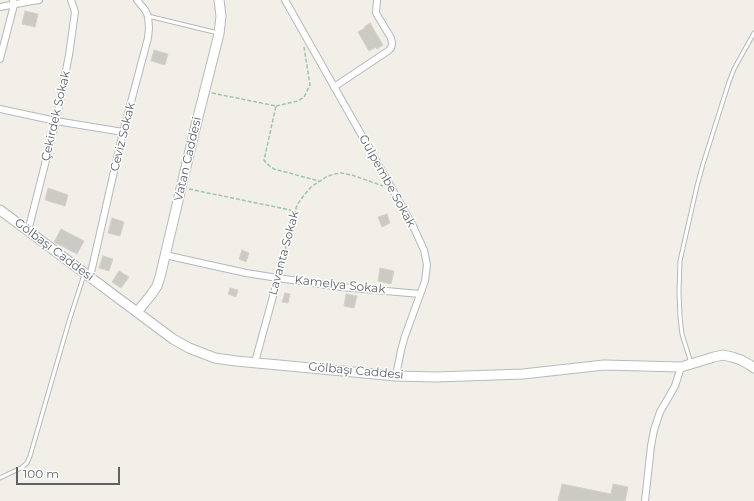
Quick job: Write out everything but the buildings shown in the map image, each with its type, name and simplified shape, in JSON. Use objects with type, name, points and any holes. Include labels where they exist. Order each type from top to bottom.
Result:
[{"type":"street","points":[[0,7],[13,2],[39,0]]},
{"type":"street","name":"Çekirdek Sokak","points":[[28,231],[56,121],[69,55],[75,12],[71,0]]},
{"type":"street","points":[[137,0],[148,16]]},
{"type":"street","name":"Vatan Caddesi","points":[[137,312],[157,286],[160,277],[219,34],[221,16],[219,0]]},
{"type":"street","name":"Gülpembe Sokak","points":[[285,0],[393,190],[413,226],[424,250],[427,265],[425,281],[405,336],[396,376]]},
{"type":"street","points":[[334,87],[391,48],[392,41],[376,13],[377,0]]},
{"type":"street","points":[[0,59],[13,2]]},
{"type":"street","name":"Ceviz Sokak","points":[[88,275],[148,38],[148,16]]},
{"type":"street","points":[[0,109],[56,121],[123,132]]},
{"type":"street","name":"Gölbaşı Caddesi","points":[[0,210],[173,339],[189,348],[215,358],[396,376],[436,377],[516,375],[604,365],[681,367],[723,355],[741,360],[754,368]]},
{"type":"street","name":"Kamelya Sokak","points":[[165,255],[246,273],[278,278],[341,287],[420,294]]},
{"type":"street","name":"Lavanta Sokak","points":[[255,362],[278,278]]},
{"type":"street","points":[[645,501],[654,430],[660,412],[675,386],[681,367]]},
{"type":"lane","points":[[148,16],[219,34]]},
{"type":"lane","points":[[691,364],[682,334],[680,317],[678,292],[680,261],[699,179],[728,82],[754,33]]},
{"type":"lane","points":[[0,478],[21,468],[27,463],[70,318],[88,275]]},
{"type":"path","points":[[205,91],[276,106],[298,101],[304,97],[310,85],[304,46]]},
{"type":"path","points":[[276,106],[264,160],[274,169],[319,181]]},
{"type":"path","name":"Lavanta Sokak","points":[[278,278],[297,205],[311,187],[319,181],[334,174],[341,173],[352,174],[393,190]]},
{"type":"path","points":[[181,187],[295,212]]}]
